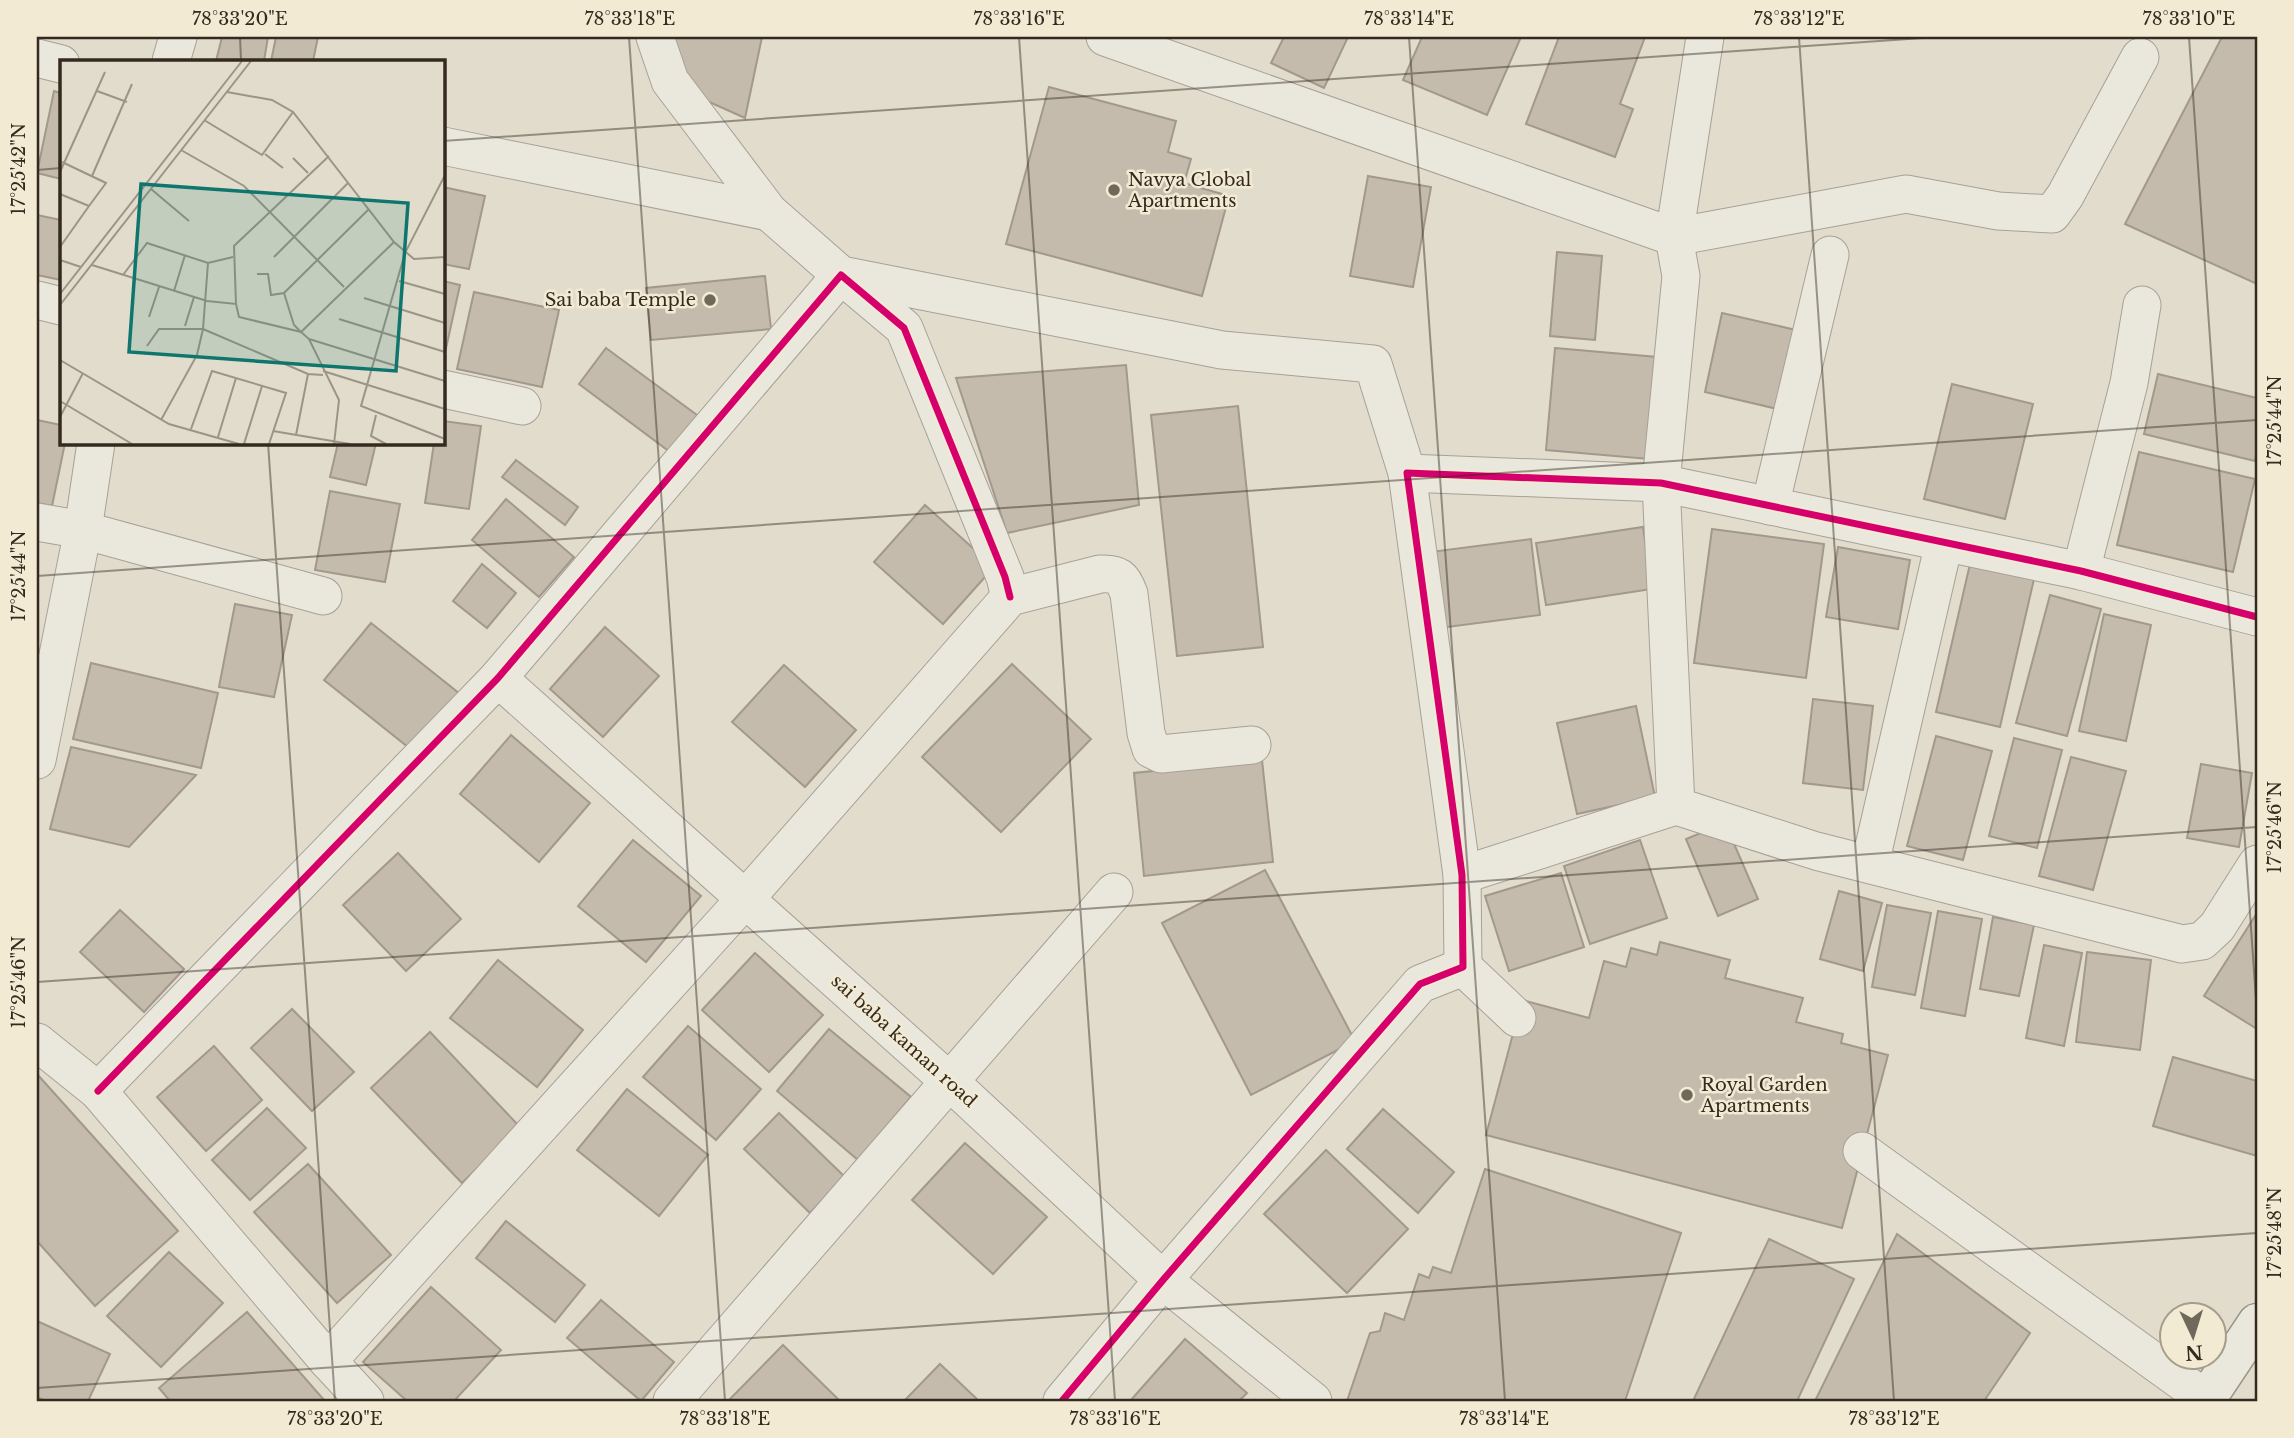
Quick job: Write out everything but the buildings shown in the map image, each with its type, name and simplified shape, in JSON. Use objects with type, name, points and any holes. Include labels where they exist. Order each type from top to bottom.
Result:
[{"type":"main road","points":[[2206,1400],[2257,1323]]},
{"type":"street","points":[[171,60],[178,37]]},
{"type":"street","points":[[655,37],[670,80],[769,212],[904,328],[1000,564],[1010,597]]},
{"type":"street","points":[[1105,37],[1674,237],[1906,194],[1998,211],[2052,214],[2065,196],[2140,57]]},
{"type":"street","points":[[1676,806],[1661,484],[1681,276],[1674,237],[1705,37]]},
{"type":"street","points":[[37,58],[60,64]]},
{"type":"street","points":[[444,146],[769,212]]},
{"type":"street","points":[[1770,506],[1830,255]]},
{"type":"street","points":[[841,275],[1222,350],[1373,364],[1407,473],[1462,875],[1463,967],[1517,1018]]},
{"type":"street","points":[[97,1091],[498,678],[841,275]]},
{"type":"street","points":[[37,300],[60,306]]},
{"type":"street","points":[[2081,571],[2129,383],[2142,305]]},
{"type":"street","points":[[444,389],[522,406]]},
{"type":"street","points":[[37,760],[83,530],[96,444]]},
{"type":"street","points":[[1407,473],[1661,484],[2081,571],[2257,617]]},
{"type":"street","points":[[37,522],[83,530],[323,596]]},
{"type":"street","points":[[1871,864],[1944,543]]},
{"type":"street","points":[[328,1361],[746,898],[1010,597],[1100,574],[1115,573],[1124,579],[1129,594],[1146,733],[1151,749],[1161,754],[1252,745]]},
{"type":"street","name":"sai baba kaman road","points":[[498,678],[950,1082],[1163,1280],[1313,1401]]},
{"type":"street","points":[[1462,875],[1676,806],[1816,850],[2182,944],[2202,941],[2217,927],[2257,864]]},
{"type":"street","points":[[672,1401],[1114,892]]},
{"type":"street","points":[[1062,1401],[1163,1280],[1420,984],[1463,967]]},
{"type":"street","points":[[37,1042],[97,1091],[365,1401]]},
{"type":"street","points":[[1863,1151],[2206,1400]]},
{"type":"cycle path","points":[[98,1091],[498,678],[841,275],[904,328],[1005,577],[1010,597]]},
{"type":"cycle path","points":[[1062,1401],[1163,1280],[1420,984],[1463,967],[1462,875],[1407,473],[1661,483],[2081,571],[2257,617]]},
{"type":"place","name":"Navya Global Apartments","points":[[1114,190]]},
{"type":"place","name":"Sai baba Temple","points":[[710,300]]},
{"type":"place","name":"Royal Garden Apartments","points":[[1687,1095]]}]
